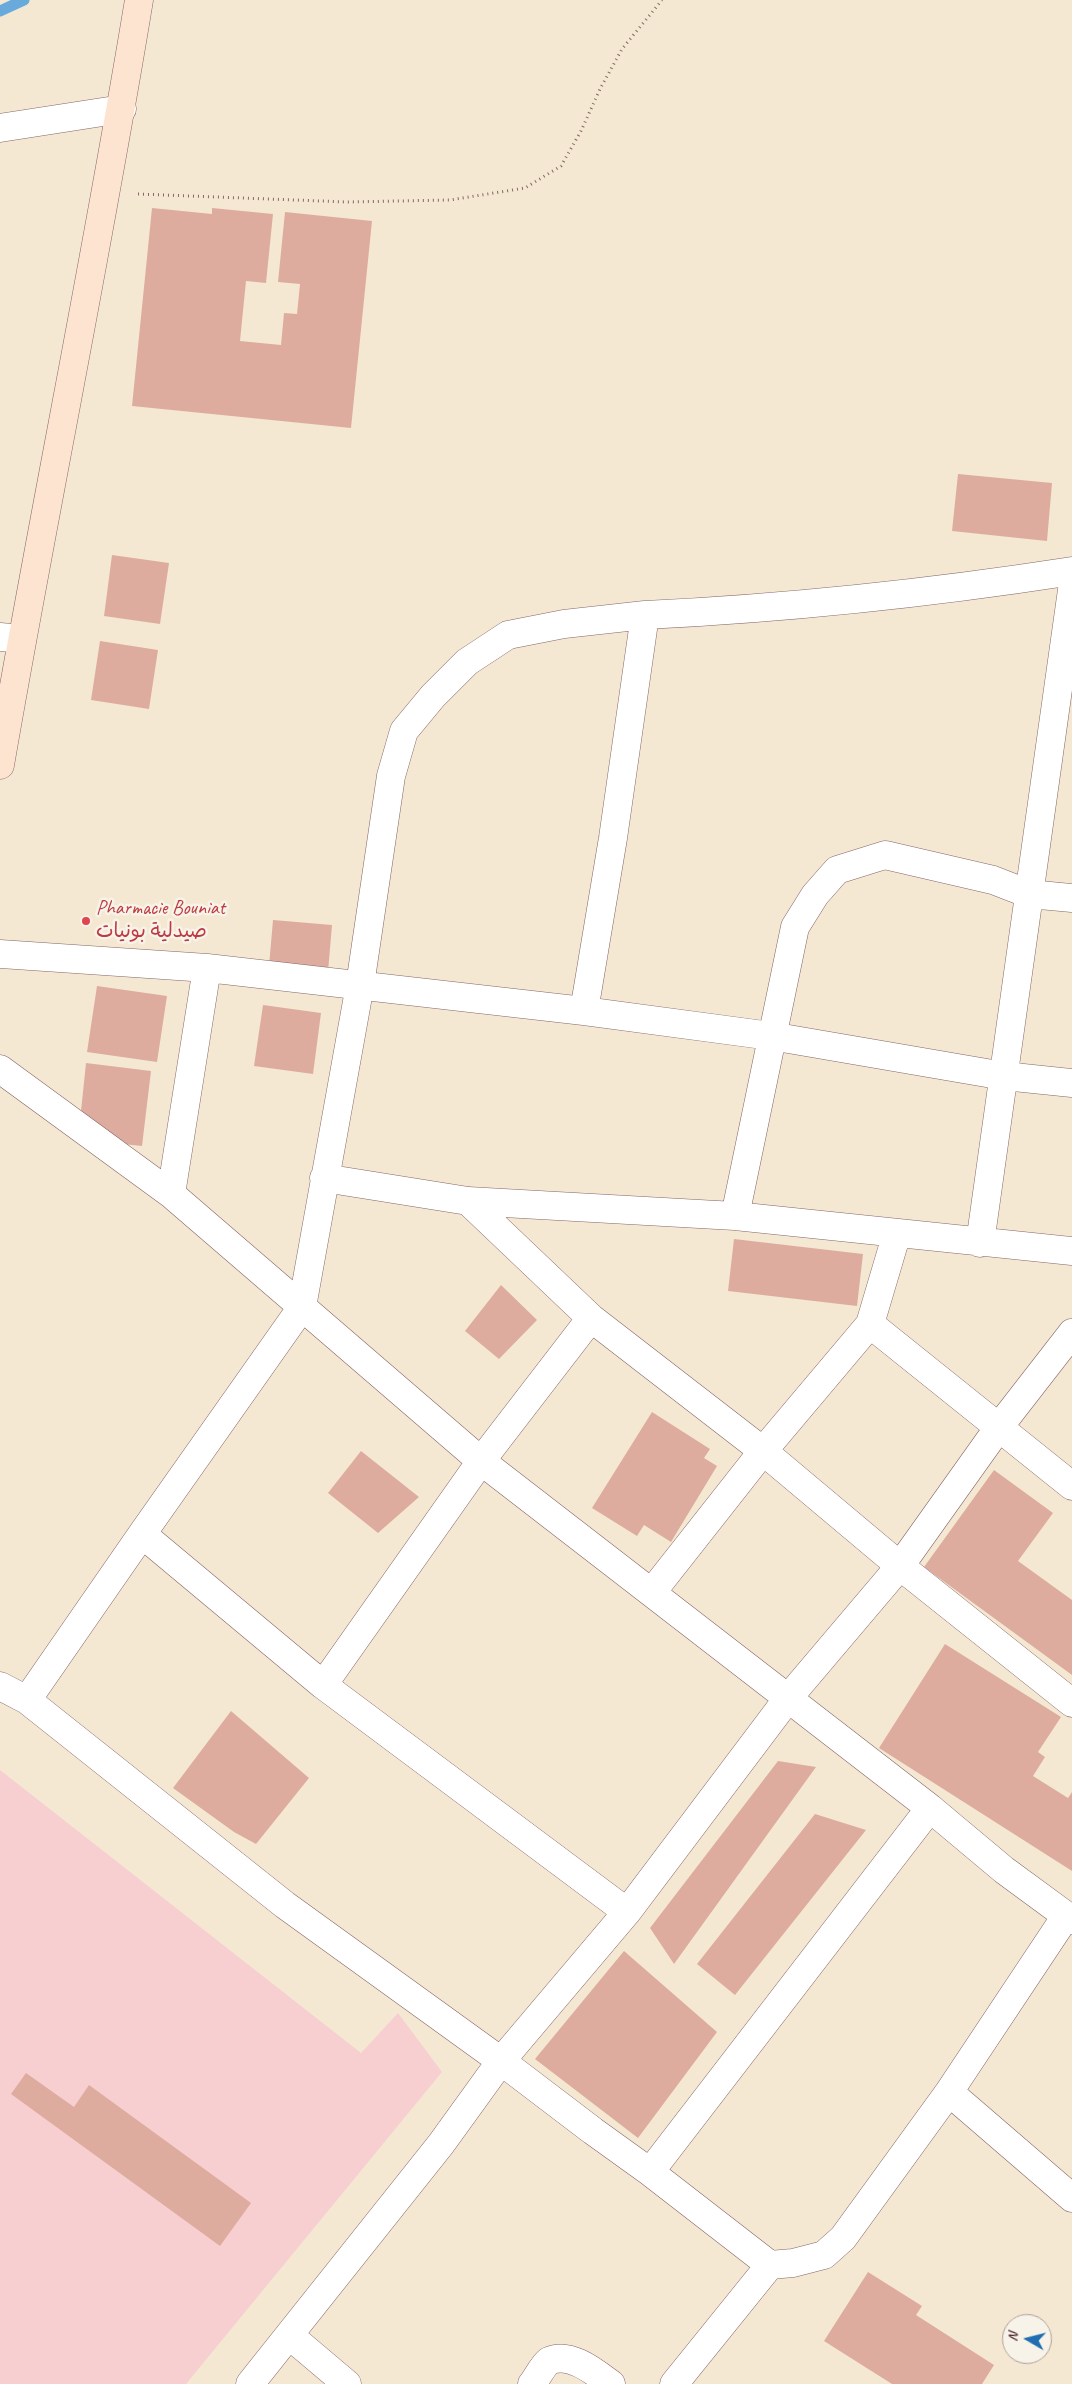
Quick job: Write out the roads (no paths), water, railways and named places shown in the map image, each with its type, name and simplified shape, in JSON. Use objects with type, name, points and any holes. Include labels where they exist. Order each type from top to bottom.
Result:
[{"type":"street","points":[[0,765],[11,638],[107,193],[138,8]]},
{"type":"street","points":[[0,128],[122,109]]},
{"type":"street","points":[[27,1700],[302,1307],[360,985],[392,776],[404,731],[433,696],[467,662],[508,635],[564,624],[645,615],[751,610],[839,601],[973,586],[1072,571]]},
{"type":"street","points":[[980,1243],[1072,590]]},
{"type":"street","points":[[584,1011],[613,838],[645,615]]},
{"type":"street","points":[[735,1216],[795,927],[815,895],[837,870],[885,855],[993,880],[1029,894],[1072,898]]},
{"type":"street","points":[[0,954],[207,968],[584,1011],[772,1036],[1004,1076],[1072,1084]]},
{"type":"street","points":[[171,1194],[207,968]]},
{"type":"street","points":[[0,1069],[171,1194],[481,1461],[930,1808],[1004,1870],[1069,1918],[949,2092],[844,2238],[824,2255],[793,2263],[770,2265],[650,2172],[592,2131],[501,2061],[285,1905],[27,1700],[0,1686]]},
{"type":"street","points":[[324,1178],[468,1201],[735,1216],[1072,1252]]},
{"type":"street","points":[[468,1201],[591,1318],[763,1451],[900,1566],[1072,1703]]},
{"type":"street","points":[[652,1592],[763,1451],[870,1324],[897,1233]]},
{"type":"street","points":[[323,1685],[481,1461],[591,1318]]},
{"type":"street","points":[[870,1324],[1072,1486]]},
{"type":"street","points":[[250,2384],[441,2144],[501,2061],[627,1912],[788,1698],[900,1566],[999,1427],[1072,1334]]},
{"type":"street","points":[[142,1534],[323,1685],[627,1912]]},
{"type":"street","points":[[650,2172],[930,1808]]},
{"type":"street","points":[[949,2092],[1072,2198]]},
{"type":"street","points":[[674,2384],[770,2265]]},
{"type":"street","points":[[289,2335],[347,2384]]},
{"type":"street","points":[[532,2384],[548,2362],[556,2360],[582,2364],[611,2384]]},
{"type":"waterway","points":[[0,11],[24,0]]},
{"type":"place","name":"Pharmacie Bouniat صيدلية بونيات","points":[[86,921]]}]
